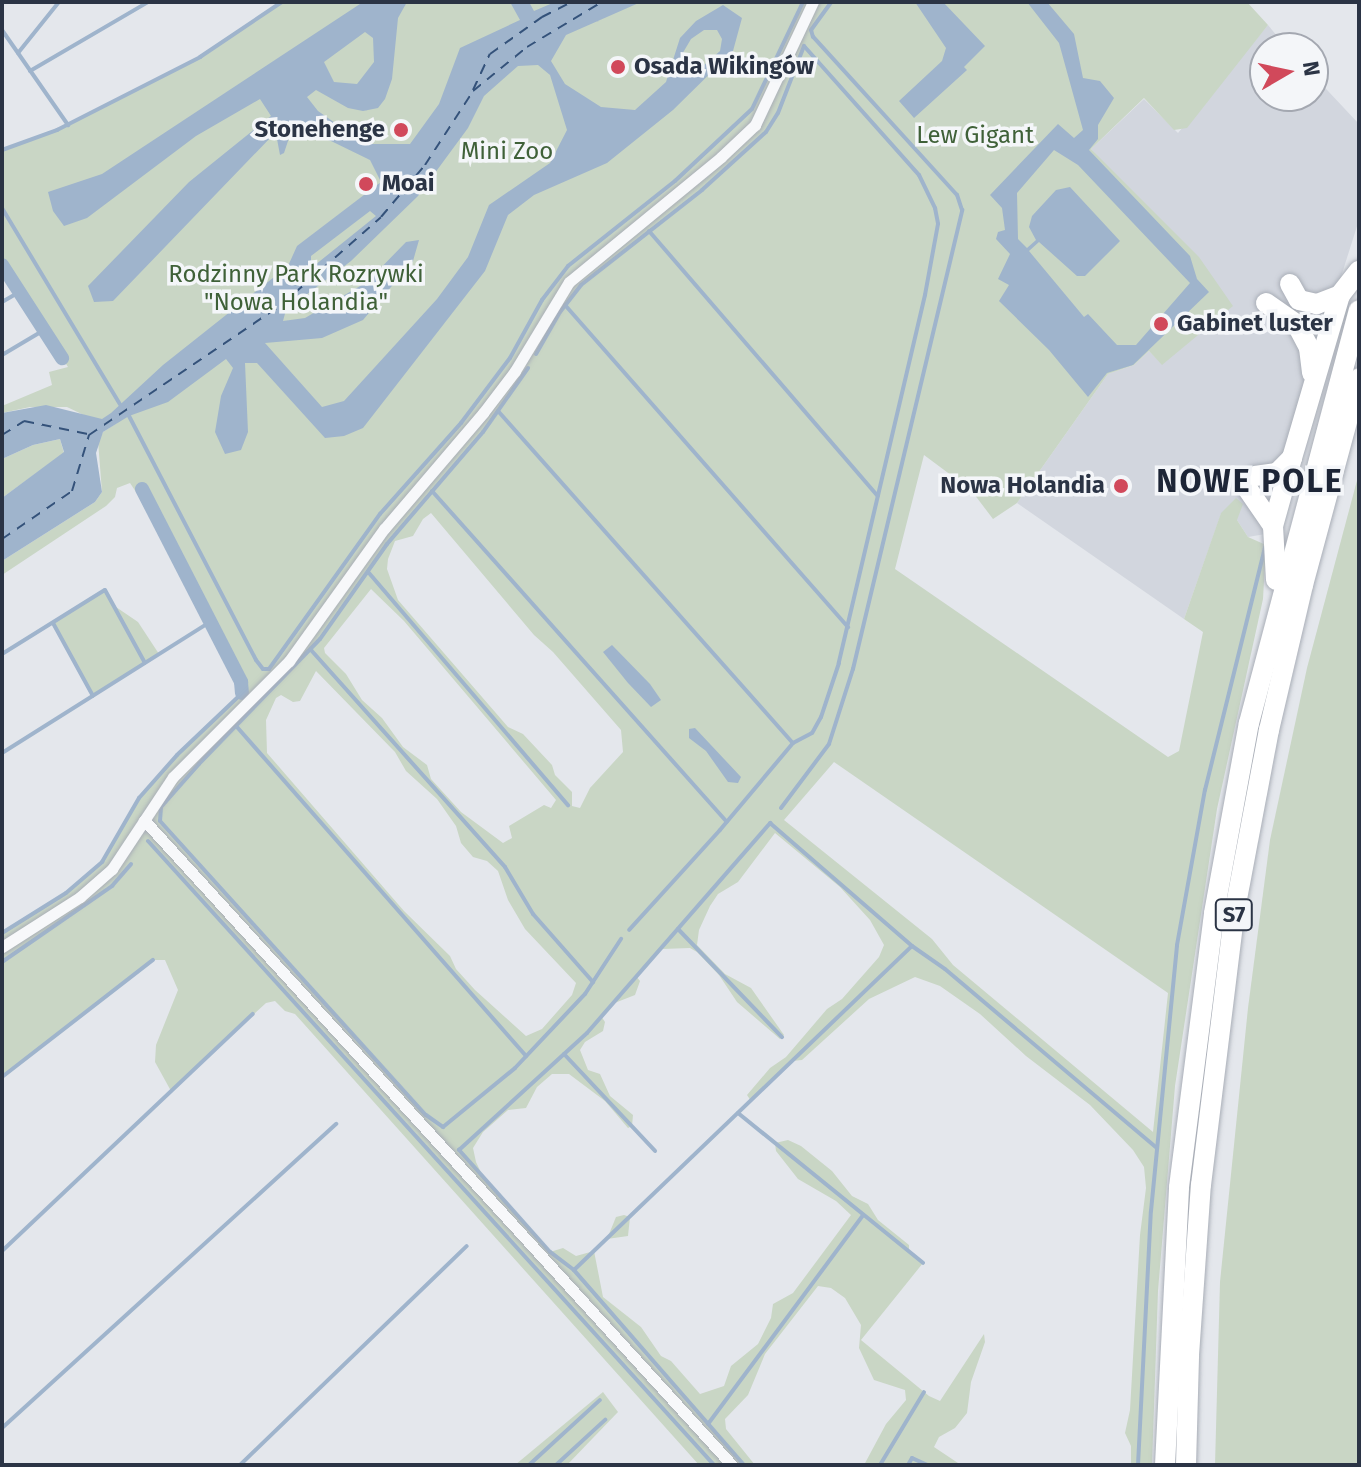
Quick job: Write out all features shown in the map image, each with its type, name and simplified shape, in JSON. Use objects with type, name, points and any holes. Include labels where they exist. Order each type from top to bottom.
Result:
[{"type":"highway","points":[[1273,526],[1340,295],[1359,271]]},
{"type":"highway","points":[[1290,284],[1293,293],[1307,304],[1328,302],[1340,295]]},
{"type":"highway","points":[[1266,303],[1288,316],[1305,337],[1312,385]]},
{"type":"highway","name":"S7","points":[[1165,1465],[1175,1243],[1196,1041],[1230,823],[1274,620],[1359,310]]},
{"type":"highway","name":"S7","points":[[1186,1465],[1198,1228],[1210,1093],[1234,915],[1269,730],[1303,585],[1359,378]]},
{"type":"highway","points":[[1274,620],[1277,553],[1273,526],[1251,482],[1277,473],[1292,458]]},
{"type":"street","points":[[2,947],[80,897],[107,875],[173,777],[241,711],[307,639],[384,529],[515,371],[551,306],[569,282],[721,157],[755,125],[813,2]]},
{"type":"street","points":[[144,820],[732,1465]]},
{"type":"shaded area","points":[[1268,25],[1274,32],[1262,32]]},
{"type":"shaded area","points":[[1249,48],[1249,112],[1329,112],[1329,92],[1359,124],[1359,220],[1299,409],[1265,534],[1248,537],[1237,520],[1221,514],[1184,619],[1017,503],[1108,374],[1134,365],[1149,351],[1162,364],[1232,306],[1091,149],[1144,99],[1178,133]]},
{"type":"green space","points":[[282,2],[1247,2],[1268,25],[1262,32],[1249,32],[1249,49],[1187,128],[1174,130],[1144,98],[1091,149],[1199,257],[1233,306],[1162,365],[1149,351],[1134,365],[1108,374],[1017,503],[993,519],[971,490],[924,455],[895,569],[1168,757],[1179,751],[1203,632],[1184,619],[1221,513],[1236,498],[1243,504],[1237,520],[1248,537],[1266,545],[1263,599],[1217,809],[1175,1086],[1158,1291],[1152,1465],[1131,1465],[1131,1446],[1125,1433],[1130,1410],[1140,1235],[1146,1188],[1144,1167],[1133,1150],[1090,1105],[1026,1056],[980,1014],[940,986],[915,977],[869,999],[802,1060],[792,1061],[751,1101],[747,1095],[770,1068],[786,1057],[827,1009],[842,999],[879,957],[884,945],[870,920],[840,887],[775,833],[738,882],[718,894],[699,930],[697,945],[725,974],[751,988],[784,1035],[780,1039],[737,1002],[719,975],[697,952],[690,948],[662,949],[636,976],[640,981],[635,995],[612,1004],[601,1016],[605,1022],[603,1031],[585,1042],[580,1050],[588,1070],[600,1074],[610,1096],[633,1115],[632,1126],[628,1128],[605,1101],[569,1074],[552,1074],[537,1087],[526,1108],[508,1110],[483,1132],[473,1148],[476,1162],[484,1179],[550,1252],[563,1248],[576,1256],[594,1251],[603,1297],[641,1327],[661,1356],[671,1361],[700,1394],[724,1386],[731,1366],[758,1344],[771,1318],[773,1304],[793,1293],[851,1215],[836,1201],[798,1179],[776,1151],[775,1143],[788,1140],[801,1146],[832,1171],[852,1196],[868,1204],[878,1220],[909,1245],[909,1251],[923,1263],[861,1340],[929,1396],[940,1401],[984,1334],[985,1342],[971,1382],[967,1413],[955,1428],[939,1437],[934,1447],[961,1465],[864,1465],[886,1424],[906,1400],[905,1390],[874,1380],[859,1348],[861,1325],[845,1298],[831,1288],[818,1286],[765,1354],[748,1395],[725,1419],[726,1429],[755,1465],[699,1465],[295,1014],[285,1011],[275,1001],[266,1003],[171,1091],[155,1062],[156,1045],[178,990],[165,960],[153,960],[2,1077],[2,933],[66,893],[101,862],[139,798],[177,755],[242,693],[241,682],[150,505],[144,504],[130,483],[117,488],[115,497],[106,506],[2,575],[2,561],[95,502],[102,492],[98,441],[103,432],[117,423],[88,417],[67,407],[30,407],[2,413],[2,406],[52,385],[49,372],[68,367],[2,265],[2,150],[57,130],[200,57]],"holes":[[[431,513],[534,635],[553,652],[621,730],[623,752],[590,788],[580,808],[572,806],[572,792],[555,775],[552,765],[523,734],[508,727],[398,600],[387,569],[388,559],[395,541],[413,536],[423,519]],[[371,589],[404,621],[556,800],[551,808],[544,805],[509,826],[512,838],[503,843],[461,812],[431,779],[427,765],[403,747],[382,718],[362,700],[346,674],[325,653],[324,648]],[[316,671],[395,752],[406,771],[437,799],[456,826],[461,843],[473,857],[487,861],[498,871],[508,900],[525,929],[576,983],[572,995],[542,1029],[526,1036],[475,990],[456,969],[450,956],[404,911],[267,753],[266,720],[276,698],[281,695],[293,702],[300,701]],[[834,762],[1168,993],[1153,1132],[953,965],[932,939],[784,820]]]},
{"type":"green space","points":[[60,439],[64,453],[2,498],[2,459],[33,445]]},
{"type":"green space","points":[[1359,473],[1359,1465],[1215,1465],[1220,1282],[1248,1008],[1270,840],[1307,668]]},
{"type":"green space","points":[[105,590],[113,605],[138,622],[159,654],[93,696],[53,623]]},
{"type":"green space","points":[[616,1217],[630,1217],[628,1236],[607,1239]]},
{"type":"green space","points":[[603,1392],[618,1412],[567,1465],[515,1465]]},
{"type":"water","points":[[363,2],[407,2],[398,18],[392,79],[385,99],[378,108],[363,111],[348,108],[316,90],[307,97],[318,111],[365,144],[410,144],[439,104],[460,48],[520,20],[510,2],[529,2],[534,11],[555,2],[641,2],[566,35],[551,61],[565,84],[601,107],[635,110],[666,82],[680,38],[696,21],[723,5],[742,18],[733,51],[673,110],[607,163],[534,195],[508,215],[485,271],[363,428],[344,436],[325,438],[257,363],[245,363],[248,432],[241,450],[225,454],[215,432],[221,396],[233,368],[226,359],[168,402],[129,416],[103,432],[96,453],[102,492],[95,502],[2,561],[2,498],[64,452],[60,439],[33,445],[2,459],[2,413],[46,405],[102,419],[163,365],[288,266],[297,246],[381,182],[370,160],[331,141],[300,131],[291,132],[284,153],[280,155],[277,139],[272,136],[113,301],[94,302],[88,286],[189,182],[271,116],[260,99],[196,136],[87,218],[64,226],[53,211],[48,192],[102,174]],"holes":[[[704,30],[717,30],[722,39],[720,51],[694,74],[679,75],[681,56],[691,39]],[[365,32],[373,38],[374,62],[357,84],[334,82],[324,62]],[[538,65],[550,75],[567,130],[550,163],[489,205],[468,257],[437,299],[344,401],[322,407],[265,343],[322,338],[363,320],[413,261],[419,240],[406,242],[367,282],[305,318],[283,321],[286,310],[351,261],[418,196],[468,128],[484,96],[518,66]],[[370,211],[376,216],[315,265],[311,263],[311,256]]]},
{"type":"water","points":[[915,2],[943,2],[985,46],[964,67],[967,70],[914,118],[899,101],[942,61],[946,48]]},
{"type":"water","points":[[1027,2],[1047,2],[1074,34],[1083,78],[1100,81],[1114,98],[1098,125],[1098,139],[1089,150],[1190,256],[1197,279],[1209,292],[1133,365],[1107,373],[1088,397],[1049,350],[999,301],[1009,285],[998,279],[1010,254],[996,239],[998,232],[1005,230],[1002,208],[990,195],[1058,124],[1074,138],[1083,130],[1059,43]],"holes":[[[1054,150],[1078,165],[1190,283],[1136,345],[1117,345],[1088,314],[1084,317],[1029,251],[1039,242],[1077,276],[1085,276],[1120,241],[1070,187],[1056,190],[1032,216],[1029,227],[1036,240],[1027,248],[1018,239],[1017,193]]]},
{"type":"water","points":[[612,645],[650,684],[661,700],[651,707],[628,683],[603,652]]},
{"type":"water","points":[[695,728],[741,777],[738,783],[728,782],[706,751],[689,738],[689,729]]},
{"type":"waterway","points":[[18,53],[59,2]]},
{"type":"waterway","points":[[30,71],[148,2]]},
{"type":"waterway","points":[[2,150],[57,130],[200,57],[282,2]]},
{"type":"waterway","points":[[129,416],[256,660],[263,669],[269,669],[380,514],[461,423],[510,358],[542,300],[568,266],[675,181],[752,109],[803,2]]},
{"type":"waterway","points":[[781,808],[829,744],[853,669],[962,210],[957,195],[813,37],[811,30],[831,2]]},
{"type":"waterway","points":[[2,30],[68,125]]},
{"type":"waterway","points":[[536,354],[560,312],[581,285],[702,190],[766,132],[778,113],[804,46],[919,175],[935,208],[938,224],[925,295],[839,663],[821,717],[812,733],[793,743],[720,830],[629,930]]},
{"type":"waterway","points":[[2,208],[120,404]]},
{"type":"waterway","points":[[649,231],[878,496]]},
{"type":"waterway","points":[[2,265],[62,358]]},
{"type":"waterway","points":[[2,302],[19,292]]},
{"type":"waterway","points":[[565,305],[848,627]]},
{"type":"waterway","points":[[2,355],[44,330]]},
{"type":"waterway","points":[[528,368],[483,432],[387,544],[320,639],[161,807],[160,821],[426,1115],[443,1127],[515,1068],[585,994],[621,939]]},
{"type":"waterway","points":[[498,411],[793,743]]},
{"type":"waterway","points":[[142,489],[241,682],[242,693]]},
{"type":"waterway","points":[[432,491],[727,822]]},
{"type":"waterway","points":[[1138,1465],[1151,1211],[1177,945],[1205,790],[1265,547]]},
{"type":"waterway","points":[[369,573],[568,805]]},
{"type":"waterway","points":[[2,654],[105,590],[145,663]]},
{"type":"waterway","points":[[2,753],[210,622]]},
{"type":"waterway","points":[[53,623],[93,696]]},
{"type":"waterway","points":[[311,650],[505,867],[533,914],[593,982]]},
{"type":"waterway","points":[[2,933],[66,893],[102,862],[139,798],[177,755],[242,693]]},
{"type":"waterway","points":[[237,727],[526,1056]]},
{"type":"waterway","points":[[744,1465],[574,1270],[550,1252],[459,1150],[587,1033],[770,823],[912,946],[945,969],[1157,1148]]},
{"type":"waterway","points":[[148,841],[714,1465]]},
{"type":"waterway","points":[[2,962],[112,886],[131,864]]},
{"type":"waterway","points":[[678,929],[782,1037]]},
{"type":"waterway","points":[[574,1270],[912,946]]},
{"type":"waterway","points":[[2,1077],[153,960]]},
{"type":"waterway","points":[[2,1251],[253,1014]]},
{"type":"waterway","points":[[564,1054],[655,1151]]},
{"type":"waterway","points":[[738,1113],[923,1263]]},
{"type":"waterway","points":[[2,1428],[336,1124]]},
{"type":"waterway","points":[[708,1424],[863,1215]]},
{"type":"waterway","points":[[240,1465],[467,1246]]},
{"type":"waterway","points":[[880,1465],[924,1392]]},
{"type":"waterway","points":[[529,1465],[600,1400]]},
{"type":"waterway","points":[[556,1465],[605,1420]]},
{"type":"waterway","points":[[908,1465],[912,1458],[927,1465]]},
{"type":"ferry route","points":[[473,90],[490,54],[542,17],[572,2]]},
{"type":"ferry route","points":[[2,539],[72,491],[89,435],[281,305],[381,217],[425,165],[473,91],[527,47],[602,2]]},
{"type":"ferry route","points":[[2,435],[24,421],[88,434]]},
{"type":"place","name":"Osada Wikingów","points":[[618,67]]},
{"type":"place","name":"Stonehenge","points":[[401,130]]},
{"type":"place","name":"Moai","points":[[366,184]]},
{"type":"place","name":"Gabinet luster","points":[[1161,324]]},
{"type":"place","name":"Nowa Holandia","points":[[1121,486]]},
{"type":"district","name":"NOWE POLE","points":[[1250,481]]},
{"type":"park label","name":"Lew Gigant","points":[[975,136]]},
{"type":"park label","name":"Mini Zoo","points":[[507,152]]},
{"type":"park label","name":"Rodzinny Park Rozrywki \"Nowa Holandia\"","points":[[296,289]]}]
